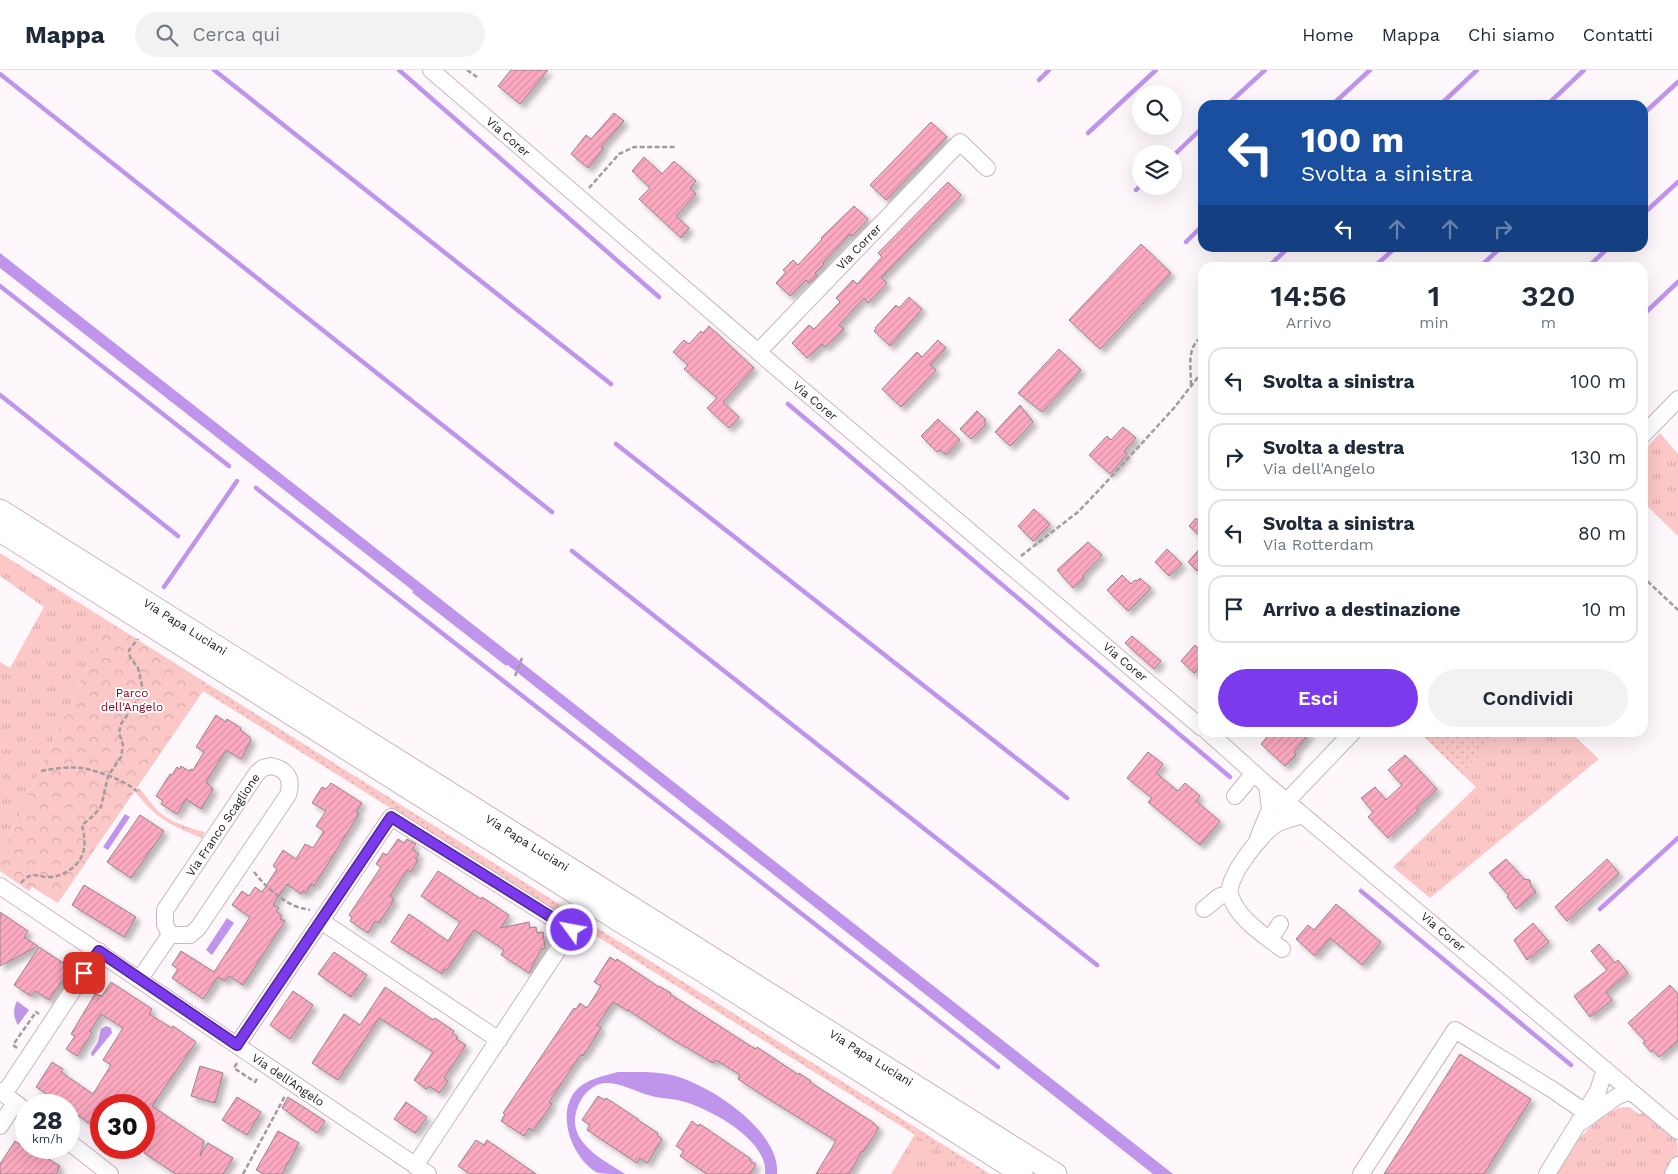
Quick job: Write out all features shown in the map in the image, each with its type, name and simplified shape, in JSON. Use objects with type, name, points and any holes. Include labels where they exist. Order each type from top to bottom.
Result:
[{"type":"main road","name":"Via Papa Luciani","points":[[0,510],[1056,1174]]},
{"type":"main road","name":"Via Papa Luciani","points":[[0,532],[702,971],[1022,1174]]},
{"type":"street","name":"Via Corer","points":[[431,70],[758,352],[1198,725]]},
{"type":"street","name":"Via Correr","points":[[758,352],[960,142],[987,168]]},
{"type":"street","points":[[1648,430],[1678,399]]},
{"type":"street","name":"Via Corer","points":[[1214,737],[1267,785],[1678,1131]]},
{"type":"street","points":[[1255,845],[1275,825],[1287,801],[1348,737]]},
{"type":"street","name":"Via Franco Scaglione","points":[[278,767],[289,777],[291,783],[288,795],[198,928],[190,935],[170,935],[165,924],[165,910],[257,773],[263,768],[278,767]]},
{"type":"street","points":[[1235,796],[1254,773]]},
{"type":"street","points":[[1267,785],[1270,809],[1255,845],[1234,877],[1230,886],[1230,894],[1236,908],[1276,944],[1280,924]]},
{"type":"street","points":[[1270,809],[1287,801]]},
{"type":"street","points":[[1275,825],[1303,814]]},
{"type":"street","points":[[237,1045],[391,817],[572,930],[499,1040],[422,1170]]},
{"type":"street","name":"Via dell'Angelo","points":[[6,890],[422,1170]]},
{"type":"street","points":[[1204,909],[1220,896],[1230,894]]},
{"type":"street","points":[[322,920],[499,1040]]},
{"type":"street","points":[[139,980],[170,935]]},
{"type":"street","points":[[0,1126],[11,1100],[99,951]]},
{"type":"street","points":[[1361,1174],[1455,1030],[1553,1090],[1582,1118]]},
{"type":"street","points":[[1547,1174],[1598,1091],[1605,1069]]},
{"type":"street","points":[[1582,1118],[1616,1097],[1630,1091]]},
{"type":"street","points":[[80,1151],[110,1174]]},
{"type":"street","points":[[1673,1174],[1678,1165]]},
{"type":"path","points":[[467,70],[477,77]]},
{"type":"path","points":[[580,198],[619,154],[634,147],[676,147]]},
{"type":"path","points":[[1191,386],[1192,348],[1198,340]]},
{"type":"path","points":[[1010,565],[1078,512],[1174,408],[1198,377]]},
{"type":"path","points":[[1648,582],[1678,610]]},
{"type":"path","points":[[6,890],[34,874],[50,877],[62,874],[78,862],[83,853],[82,825],[101,807],[108,776],[121,757],[123,745],[118,733],[121,724],[137,701],[142,690],[138,668],[130,657],[129,650],[141,636]]},
{"type":"path","points":[[515,676],[522,658]]},
{"type":"path","points":[[41,771],[69,766],[86,768],[122,780],[137,790]]},
{"type":"path","points":[[254,871],[269,889],[282,899],[295,906],[316,912],[322,920]]},
{"type":"path","points":[[243,1174],[288,1091]]},
{"type":"green space","points":[[1660,433],[1678,454],[1678,536],[1648,507],[1648,446]]},
{"type":"green space","points":[[0,553],[108,621],[0,857],[0,662],[10,668],[44,607],[0,576]]},
{"type":"green space","name":"Parco dell'Angelo","points":[[108,621],[208,684],[58,903],[32,887],[29,891],[0,871],[0,857]]},
{"type":"green space","points":[[208,684],[990,1174],[978,1174],[203,691]]},
{"type":"green space","points":[[1424,737],[1496,737],[1462,774]]},
{"type":"green space","points":[[1496,737],[1575,737],[1599,759],[1430,898],[1393,867],[1476,787],[1462,774]]},
{"type":"green space","points":[[139,788],[157,810],[168,818],[205,832],[202,838],[165,821],[135,792]]},
{"type":"green space","points":[[1629,1107],[1640,1115],[1643,1111],[1677,1139],[1678,1158],[1668,1174],[1556,1174],[1576,1142],[1588,1129],[1615,1109]]},
{"type":"green space","points":[[915,1134],[978,1174],[891,1174]]},
{"type":"shaded area","points":[[0,253],[1173,1174],[1153,1174],[462,629],[0,268]]},
{"type":"shaded area","points":[[125,814],[130,817],[108,850],[103,847]]},
{"type":"shaded area","points":[[227,918],[234,923],[212,955],[206,950]]},
{"type":"shaded area","points":[[17,1001],[29,1010],[18,1025],[14,1013]]},
{"type":"shaded area","points":[[106,1026],[111,1028],[112,1033],[92,1057],[91,1053],[98,1042],[101,1029]]},
{"type":"shaded area","points":[[618,1072],[652,1072],[672,1075],[705,1088],[723,1099],[755,1126],[767,1142],[775,1158],[777,1174],[765,1174],[764,1162],[758,1150],[749,1139],[737,1129],[709,1112],[680,1101],[653,1096],[609,1083],[600,1084],[588,1091],[581,1100],[576,1113],[575,1125],[585,1145],[604,1161],[625,1174],[598,1173],[582,1159],[570,1138],[567,1126],[569,1103],[574,1093],[583,1085],[594,1079]]},
{"type":"building","points":[[511,70],[548,70],[520,104],[498,86]]},
{"type":"building","points":[[614,113],[624,121],[601,147],[603,149],[588,168],[571,154],[586,135],[591,139]]},
{"type":"building","points":[[931,122],[947,137],[886,200],[870,185]]},
{"type":"building","points":[[644,157],[662,174],[674,161],[696,181],[690,188],[696,194],[676,216],[689,228],[681,238],[639,199],[650,188],[632,171]]},
{"type":"building","points":[[948,182],[961,195],[881,278],[887,283],[868,303],[864,298],[839,325],[844,329],[825,347],[822,344],[807,358],[792,343],[809,325],[814,329],[840,302],[836,298],[853,280],[857,284],[882,257],[878,253]]},
{"type":"building","points":[[854,206],[868,219],[852,236],[850,234],[823,263],[815,273],[817,276],[809,283],[806,280],[790,296],[776,283],[786,272],[783,270],[793,260],[798,265],[821,238]]},
{"type":"building","points":[[1141,244],[1171,273],[1100,349],[1069,320]]},
{"type":"building","points":[[909,297],[922,309],[890,346],[874,331],[875,328],[896,305],[899,308]]},
{"type":"building","points":[[709,326],[754,368],[723,402],[739,417],[729,428],[707,408],[717,398],[684,369],[688,365],[673,352],[684,340],[689,344],[701,331],[703,333]]},
{"type":"building","points":[[938,340],[946,348],[930,365],[936,370],[901,407],[882,389],[917,352],[922,357]]},
{"type":"building","points":[[1059,349],[1081,370],[1042,412],[1018,393]]},
{"type":"building","points":[[1020,405],[1033,422],[1010,446],[995,432]]},
{"type":"building","points":[[977,411],[985,419],[985,425],[971,439],[960,429]]},
{"type":"building","points":[[938,419],[960,440],[946,455],[940,450],[937,452],[921,436]]},
{"type":"building","points":[[1123,427],[1136,438],[1124,451],[1127,454],[1110,474],[1089,455],[1107,436],[1111,440]]},
{"type":"building","points":[[1034,509],[1050,524],[1033,541],[1018,526]]},
{"type":"building","points":[[1196,518],[1198,520],[1198,534],[1189,526]]},
{"type":"building","points":[[1088,542],[1102,555],[1082,576],[1084,578],[1073,588],[1057,570]]},
{"type":"building","points":[[1167,549],[1182,564],[1169,576],[1155,562]]},
{"type":"building","points":[[1198,551],[1197,571],[1188,562]]},
{"type":"building","points":[[1122,575],[1131,584],[1140,578],[1151,588],[1128,611],[1107,590]]},
{"type":"building","points":[[1132,636],[1161,661],[1154,669],[1125,643]]},
{"type":"building","points":[[1195,645],[1198,648],[1198,668],[1194,673],[1181,661]]},
{"type":"building","points":[[216,715],[226,722],[227,719],[241,728],[240,730],[250,737],[251,740],[241,759],[226,750],[206,782],[213,789],[201,809],[186,799],[177,814],[161,804],[163,801],[156,796],[170,774],[172,775],[177,767],[180,769],[181,766],[189,771],[193,770],[204,752],[196,747]]},
{"type":"building","points":[[1267,737],[1307,737],[1294,752],[1296,755],[1285,766],[1261,744]]},
{"type":"building","points":[[1148,752],[1163,764],[1156,773],[1178,791],[1185,783],[1200,796],[1196,801],[1220,821],[1200,845],[1148,802],[1152,798],[1127,778]]},
{"type":"building","points":[[1405,755],[1437,789],[1388,838],[1368,817],[1373,812],[1361,798],[1375,787],[1386,800],[1402,785],[1388,770]]},
{"type":"building","points":[[331,783],[362,803],[356,812],[359,814],[314,886],[311,884],[306,893],[303,891],[301,894],[287,884],[273,905],[279,908],[276,911],[282,916],[280,919],[285,921],[243,985],[229,976],[225,981],[218,977],[203,999],[172,978],[178,969],[172,965],[181,951],[214,972],[250,917],[232,905],[242,891],[249,896],[255,887],[262,892],[277,869],[273,866],[283,850],[296,859],[305,844],[313,848],[324,831],[316,826],[326,811],[312,803],[322,787],[326,789]]},
{"type":"building","points":[[140,815],[164,831],[131,878],[107,862]]},
{"type":"building","points":[[398,839],[404,843],[407,839],[416,844],[412,849],[419,854],[415,858],[418,860],[411,872],[407,870],[390,896],[394,899],[379,923],[375,921],[368,933],[350,921],[352,918],[349,915],[381,867],[376,864],[383,853],[387,855]]},
{"type":"building","points":[[1506,859],[1524,879],[1530,880],[1531,886],[1536,892],[1516,909],[1507,897],[1509,896],[1489,873]]},
{"type":"building","points":[[1607,859],[1619,873],[1567,921],[1555,907]]},
{"type":"building","points":[[438,871],[509,915],[501,928],[529,922],[530,928],[536,927],[537,933],[543,932],[545,948],[541,949],[529,973],[501,955],[504,950],[474,930],[447,970],[445,969],[442,974],[391,942],[409,914],[448,941],[460,922],[421,896]]},
{"type":"building","points":[[84,885],[136,917],[124,937],[72,905]]},
{"type":"building","points":[[1336,904],[1381,942],[1362,965],[1330,938],[1315,956],[1296,939],[1308,925],[1314,930]]},
{"type":"building","points":[[0,912],[28,931],[24,937],[38,946],[0,966]]},
{"type":"building","points":[[1533,923],[1549,942],[1527,960],[1514,940]]},
{"type":"building","points":[[1599,944],[1615,963],[1618,960],[1628,973],[1606,992],[1612,1000],[1590,1017],[1574,996],[1607,970],[1591,951]]},
{"type":"building","points":[[39,947],[71,968],[49,1000],[35,991],[31,996],[14,985]]},
{"type":"building","points":[[334,952],[367,975],[351,997],[318,974]]},
{"type":"building","points":[[610,957],[616,961],[617,959],[671,993],[749,1045],[756,1049],[757,1047],[799,1075],[799,1073],[874,1123],[879,1128],[862,1151],[849,1174],[816,1174],[836,1141],[738,1079],[740,1075],[716,1060],[713,1063],[613,1002],[597,1025],[601,1028],[549,1102],[552,1104],[533,1131],[529,1128],[524,1136],[501,1121],[505,1114],[503,1113],[574,1008],[576,1009],[580,1003],[587,1008],[601,986],[594,982]]},
{"type":"building","points":[[111,982],[152,1009],[149,1014],[172,1028],[173,1026],[196,1042],[155,1102],[155,1094],[93,1094],[111,1065],[103,1060],[123,1028],[101,1014],[90,1031],[92,1033],[77,1056],[66,1049],[75,1036],[71,1034],[95,994],[102,996]]},
{"type":"building","points":[[1670,985],[1678,994],[1678,1041],[1659,1057],[1653,1050],[1651,1052],[1643,1043],[1645,1041],[1628,1023]]},
{"type":"building","points":[[385,987],[433,1020],[435,1018],[454,1031],[452,1033],[458,1037],[456,1039],[466,1045],[444,1078],[448,1081],[439,1093],[429,1086],[426,1089],[414,1080],[433,1052],[379,1018],[338,1080],[312,1063],[344,1014],[360,1025]]},
{"type":"building","points":[[293,991],[313,1005],[290,1039],[270,1025]]},
{"type":"building","points":[[1460,1054],[1531,1099],[1484,1174],[1384,1174]]},
{"type":"building","points":[[52,1062],[63,1069],[61,1072],[93,1094],[90,1094],[90,1124],[80,1117],[80,1094],[46,1094],[36,1087]]},
{"type":"building","points":[[200,1066],[223,1073],[215,1103],[191,1096]]},
{"type":"building","points":[[598,1096],[605,1100],[606,1098],[658,1133],[657,1135],[662,1139],[647,1163],[640,1158],[637,1163],[587,1130],[590,1125],[582,1120]]},
{"type":"building","points":[[237,1097],[261,1112],[247,1135],[222,1120]]},
{"type":"building","points":[[288,1097],[325,1121],[317,1133],[282,1108]]},
{"type":"building","points":[[406,1102],[427,1117],[415,1133],[394,1119]]},
{"type":"building","points":[[155,1108],[204,1141],[200,1156],[208,1143],[233,1158],[223,1174],[176,1174],[153,1159],[155,1159]]},
{"type":"building","points":[[692,1121],[698,1126],[700,1124],[751,1159],[750,1161],[756,1164],[750,1174],[707,1174],[680,1156],[684,1151],[676,1146]]},
{"type":"building","points":[[278,1131],[299,1143],[282,1174],[264,1174],[256,1170]]},
{"type":"building","points":[[476,1140],[484,1145],[487,1140],[536,1174],[470,1174],[458,1166]]},
{"type":"building","points":[[15,1141],[15,1159],[49,1159],[60,1166],[56,1174],[0,1174],[0,1164]]},
{"type":"waterway","points":[[214,70],[611,384]]},
{"type":"waterway","points":[[399,70],[659,297]]},
{"type":"waterway","points":[[1039,80],[1049,70]]},
{"type":"waterway","points":[[1088,133],[1156,70]]},
{"type":"waterway","points":[[1232,100],[1265,70]]},
{"type":"waterway","points":[[1337,100],[1370,70]]},
{"type":"waterway","points":[[1445,100],[1477,70]]},
{"type":"waterway","points":[[1552,100],[1584,70]]},
{"type":"waterway","points":[[0,74],[552,512]]},
{"type":"waterway","points":[[1648,110],[1678,82]]},
{"type":"waterway","points":[[1182,147],[1198,132]]},
{"type":"waterway","points":[[1648,210],[1678,182]]},
{"type":"waterway","points":[[1186,242],[1198,230]]},
{"type":"waterway","points":[[1273,262],[1284,252]]},
{"type":"waterway","points":[[1380,262],[1391,252]]},
{"type":"waterway","points":[[1485,262],[1496,252]]},
{"type":"waterway","points":[[1593,262],[1604,252]]},
{"type":"waterway","points":[[1648,310],[1678,282]]},
{"type":"waterway","points":[[0,286],[229,466]]},
{"type":"waterway","points":[[0,395],[178,536]]},
{"type":"waterway","points":[[788,404],[1230,777]]},
{"type":"waterway","points":[[616,444],[1067,798]]},
{"type":"waterway","points":[[164,587],[237,481]]},
{"type":"waterway","points":[[256,488],[998,1067]]},
{"type":"waterway","points":[[572,551],[1097,965]]},
{"type":"waterway","points":[[415,592],[506,663]]},
{"type":"waterway","points":[[1600,909],[1678,838]]},
{"type":"waterway","points":[[1361,891],[1571,1065]]},
{"type":"route","points":[[84,973],[99,951],[237,1045],[391,817],[572,930]]}]
